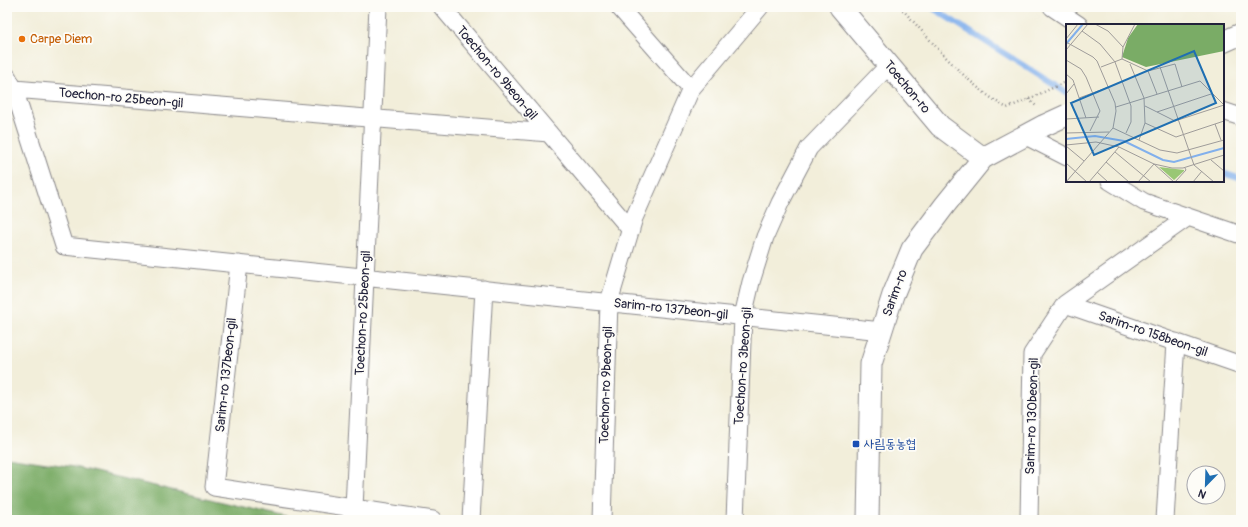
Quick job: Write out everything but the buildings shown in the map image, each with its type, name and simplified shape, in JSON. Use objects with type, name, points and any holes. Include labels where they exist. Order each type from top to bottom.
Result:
[{"type":"street","name":"Toechon-ro 25beon-gil","points":[[354,508],[378,7]]},
{"type":"street","name":"Toechon-ro 9beon-gil","points":[[442,7],[631,230]]},
{"type":"street","points":[[619,7],[691,89]]},
{"type":"street","name":"Toechon-ro 9beon-gil","points":[[602,520],[609,302],[634,218],[691,89],[760,7]]},
{"type":"street","name":"Toechon-ro","points":[[840,7],[940,126],[983,158]]},
{"type":"street","points":[[1052,7],[1078,24]]},
{"type":"street","points":[[1224,42],[1241,34]]},
{"type":"street","name":"Toechon-ro 3beon-gil","points":[[735,520],[743,316],[751,282],[765,238],[780,203],[810,148],[889,66]]},
{"type":"street","name":"Toechon-ro 25beon-gil","points":[[10,83],[372,119],[549,133]]},
{"type":"street","name":"Sarim-ro 137beon-gil","points":[[10,83],[64,246],[882,331]]},
{"type":"street","points":[[1224,112],[1241,117]]},
{"type":"street","name":"Sarim-ro","points":[[868,520],[871,364],[893,295],[912,249],[983,158],[1066,115]]},
{"type":"street","points":[[1024,136],[1066,157]]},
{"type":"street","points":[[1112,182],[1144,202],[1241,235]]},
{"type":"street","name":"Sarim-ro 130beon-gil","points":[[1028,520],[1032,354],[1065,304],[1188,217]]},
{"type":"street","name":"Sarim-ro 137beon-gil","points":[[239,264],[214,487],[354,508]]},
{"type":"street","points":[[471,520],[484,290]]},
{"type":"street","name":"Sarim-ro 158beon-gil","points":[[1065,304],[1241,365]]},
{"type":"street","points":[[1165,520],[1176,342]]},
{"type":"street","points":[[354,508],[433,520]]},
{"type":"path","points":[[900,7],[959,70],[990,98],[1007,108],[1066,81]]},
{"type":"green space","points":[[7,457],[74,467],[299,520],[7,520]]},
{"type":"waterway","points":[[931,7],[1066,92]]},
{"type":"waterway","points":[[1224,173],[1241,179]]},
{"type":"place","name":"Carpe Diem","points":[[22,39]]},
{"type":"place","name":"사림동농협","points":[[856,444]]}]
